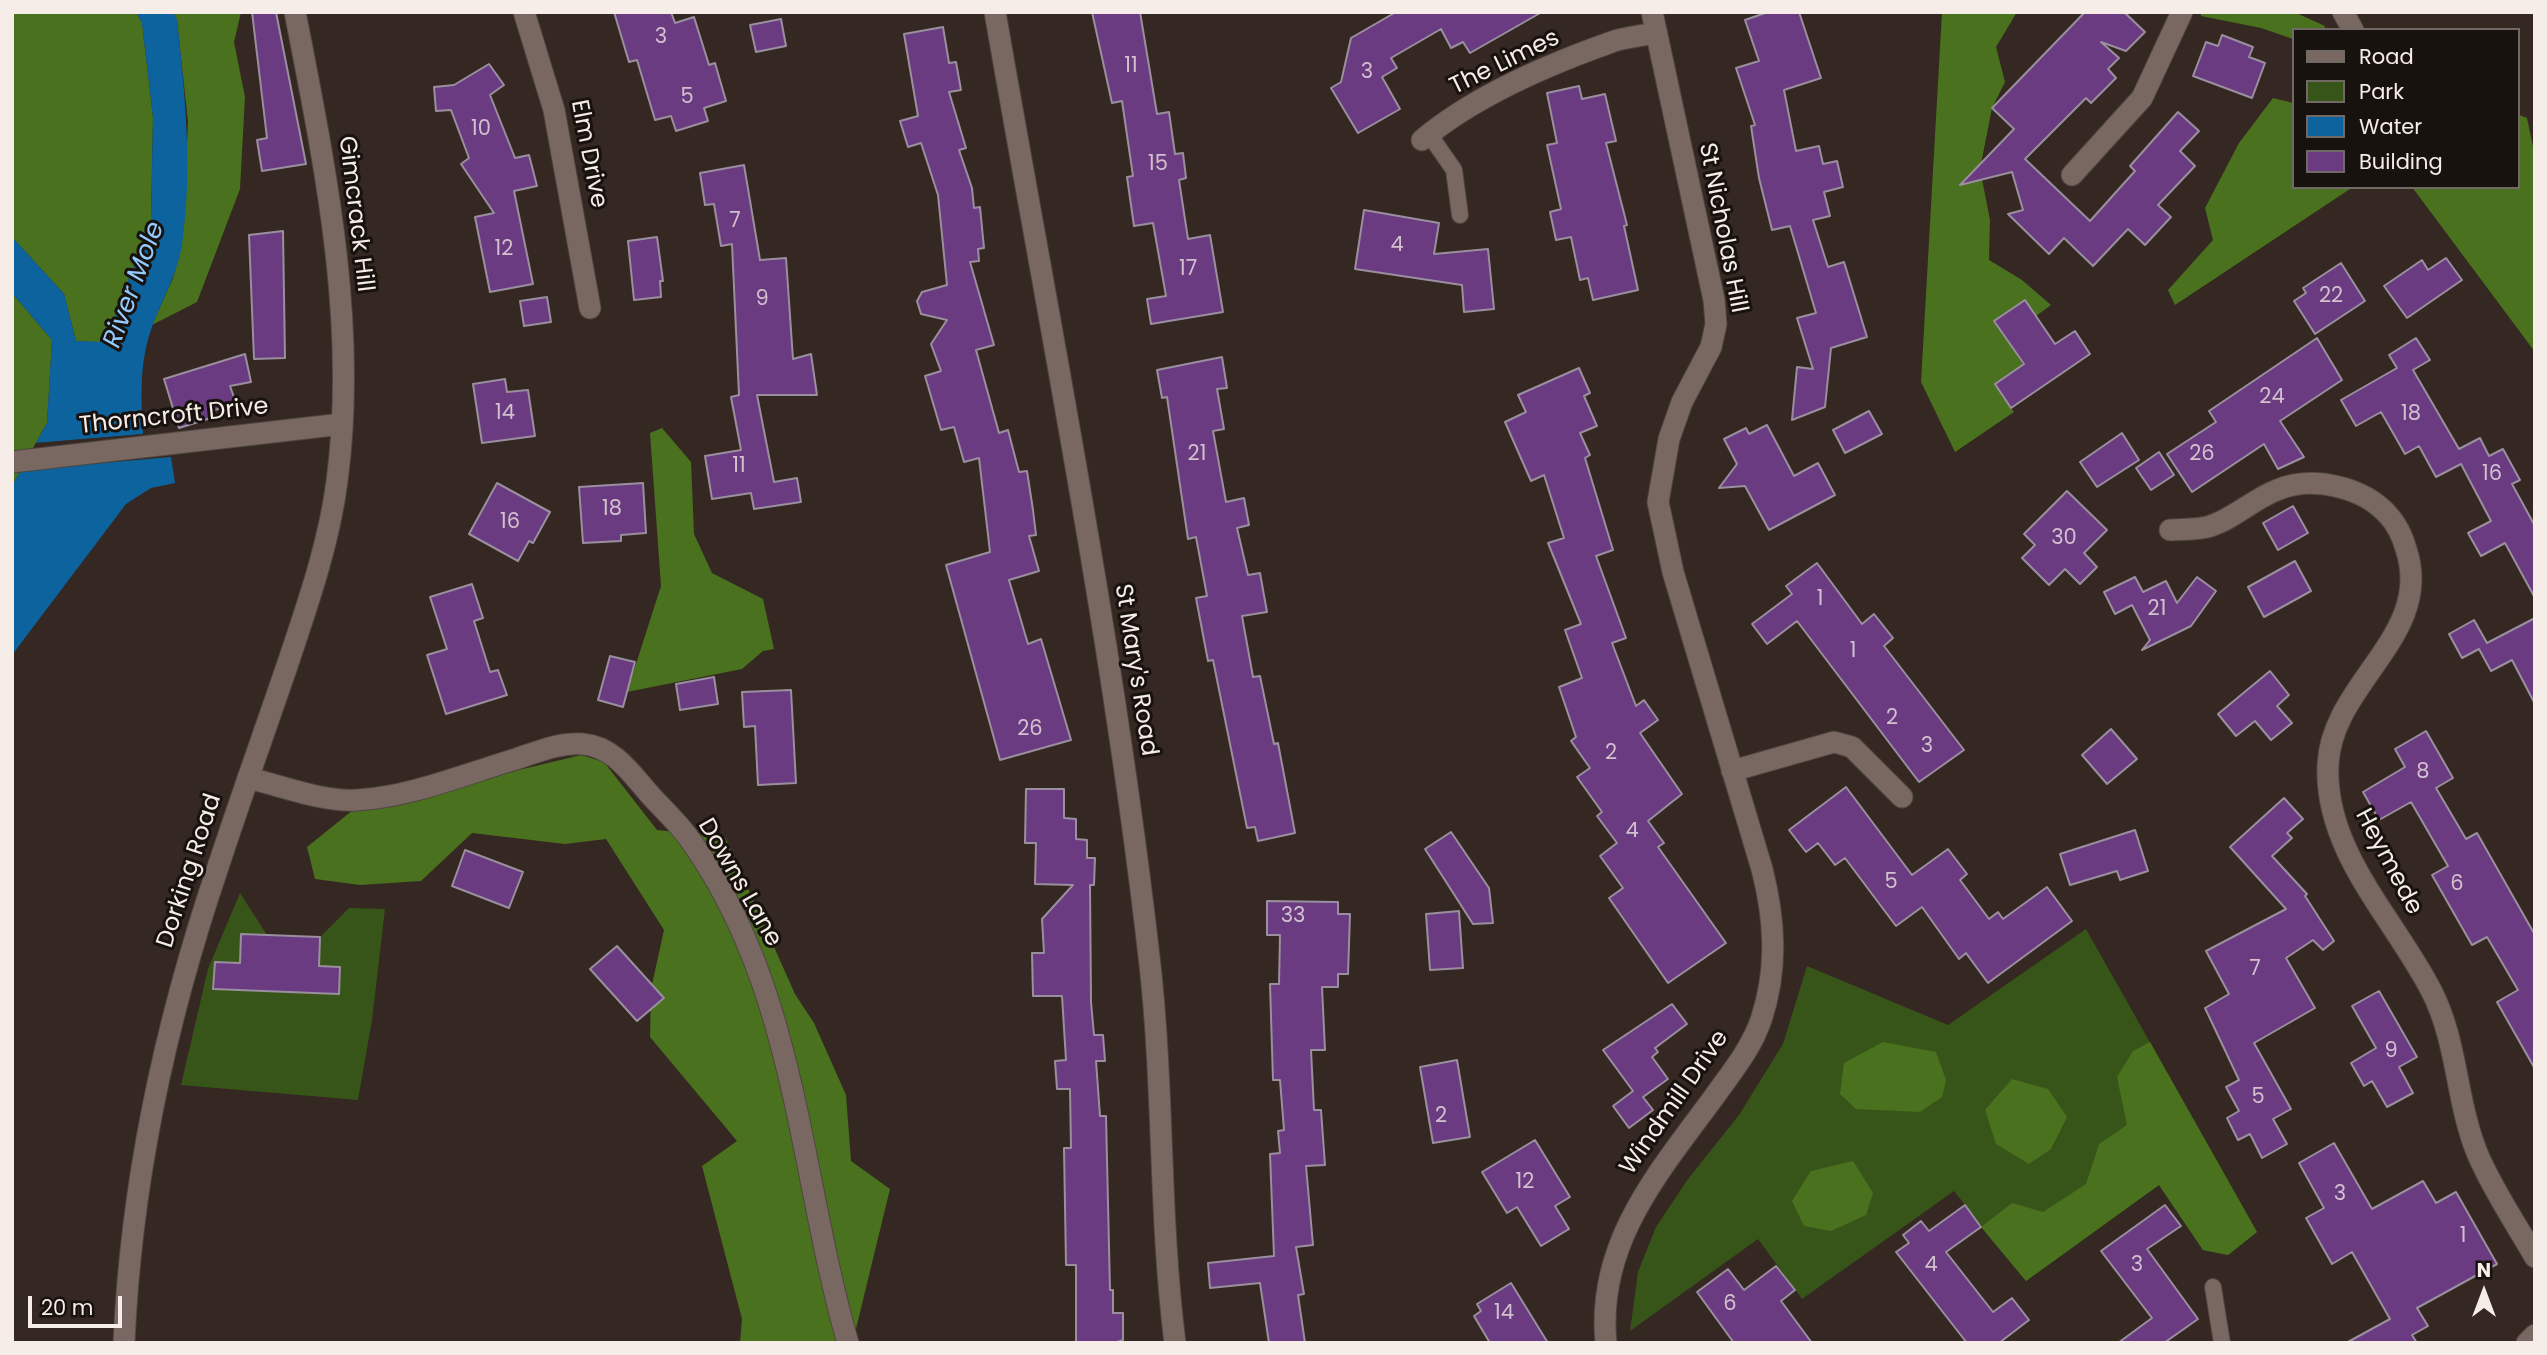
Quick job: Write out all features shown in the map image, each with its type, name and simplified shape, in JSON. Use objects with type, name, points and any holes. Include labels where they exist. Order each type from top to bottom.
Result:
[{"type":"street","name":"Gimcrack Hill","points":[[295,12],[336,251],[343,341],[342,424]]},
{"type":"street","name":"Elm Drive","points":[[524,12],[554,110],[590,308]]},
{"type":"street","name":"St Mary's Road","points":[[995,12],[1128,789],[1156,1030],[1161,1171],[1175,1343]]},
{"type":"street","points":[[2072,175],[2142,98],[2182,12]]},
{"type":"street","points":[[2343,12],[2352,28]]},
{"type":"street","name":"The Limes","points":[[1426,137],[1465,109],[1654,23]]},
{"type":"street","name":"St Nicholas Hill","points":[[1654,23],[1714,300],[1716,324],[1711,347],[1682,402],[1669,439],[1658,502],[1673,572],[1732,771]]},
{"type":"street","name":"Thorncroft Drive","points":[[12,462],[342,424]]},
{"type":"street","name":"Dorking Road","points":[[124,1343],[136,1208],[168,1034],[189,956],[327,537],[338,481],[342,424]]},
{"type":"street","name":"Heymede","points":[[2170,530],[2208,527],[2277,489],[2300,484],[2326,484],[2371,501],[2389,516],[2402,537],[2410,561],[2412,588],[2407,612],[2341,714],[2332,738],[2327,784],[2331,810],[2352,861],[2432,993],[2444,1021],[2478,1156],[2535,1257]]},
{"type":"street","points":[[1732,771],[1834,742],[1852,747],[1902,797]]},
{"type":"street","name":"Downs Lane","points":[[248,778],[338,800],[359,800],[414,789],[555,746],[582,744],[604,748],[620,761],[691,841],[746,939],[770,998],[802,1122],[832,1290],[848,1343]]},
{"type":"street","name":"Windmill Drive","points":[[1606,1343],[1606,1287],[1622,1237],[1638,1201],[1741,1059],[1760,1022],[1770,986],[1774,948],[1772,909],[1732,771]]},
{"type":"street","points":[[2527,1343],[2535,1335]]},
{"type":"lane","points":[[1426,137],[1454,170],[1460,215]]},
{"type":"lane","points":[[2213,1287],[2222,1343]]},
{"type":"green space","points":[[12,12],[136,12],[142,23],[153,117],[151,220],[105,343],[76,341],[64,294],[12,237]]},
{"type":"green space","points":[[173,12],[241,12],[234,42],[245,97],[240,189],[197,302],[152,325],[173,278],[182,244],[188,122],[177,20]]},
{"type":"green space","points":[[1942,12],[2017,12],[1996,47],[2005,82],[1992,108],[1980,169],[1990,220],[1989,260],[2022,280],[2051,305],[2036,316],[2025,300],[2009,342],[2023,365],[2011,408],[2014,412],[1955,452],[1921,382]]},
{"type":"green space","points":[[2201,12],[2294,12],[2325,26],[2292,28],[2292,39],[2261,28],[2201,16]]},
{"type":"green space","points":[[2273,98],[2292,103],[2292,189],[2350,189],[2175,305],[2168,290],[2213,240],[2205,208],[2239,143]]},
{"type":"green space","points":[[2519,115],[2527,118],[2535,156],[2535,352],[2413,189],[2519,189]]},
{"type":"green space","points":[[12,293],[52,340],[47,423],[12,486]]},
{"type":"green space","points":[[662,428],[691,462],[694,534],[712,573],[763,599],[774,649],[763,651],[742,669],[627,692],[661,586],[650,433]]},
{"type":"green space","points":[[581,755],[604,762],[657,830],[725,837],[795,994],[814,1023],[846,1095],[851,1161],[890,1189],[854,1337],[857,1343],[740,1343],[742,1319],[702,1166],[737,1141],[650,1037],[651,989],[664,930],[606,839],[565,844],[472,833],[421,881],[360,885],[315,879],[307,847],[353,810]]},
{"type":"green space","points":[[240,893],[267,935],[320,937],[349,908],[385,909],[372,1020],[358,1100],[181,1085],[208,969]]},
{"type":"green space","points":[[2086,929],[2257,1232],[2228,1255],[2203,1250],[2159,1185],[2026,1281],[1954,1191],[1802,1299],[1758,1239],[1630,1331],[1638,1272],[1656,1227],[1688,1179],[1739,1115],[1783,1044],[1807,966],[1948,1025]]},
{"type":"green space","points":[[1883,1042],[1936,1052],[1946,1080],[1942,1097],[1920,1112],[1856,1109],[1840,1094],[1844,1063]]},
{"type":"green space","points":[[2150,1042],[2257,1232],[2228,1255],[2203,1250],[2159,1185],[2026,1281],[1981,1227],[2012,1203],[2043,1212],[2086,1184],[2099,1144],[2127,1125],[2117,1077],[2133,1051]]},
{"type":"green space","points":[[2012,1079],[2048,1089],[2067,1117],[2051,1149],[2029,1164],[1996,1144],[1985,1110]]},
{"type":"green space","points":[[1853,1161],[1873,1193],[1866,1215],[1831,1231],[1804,1226],[1792,1201],[1811,1171]]},
{"type":"water","name":"River Mole","points":[[136,12],[173,12],[177,20],[187,160],[185,216],[180,255],[145,351],[143,434],[36,443],[47,423],[52,340],[12,293],[12,237],[64,294],[76,341],[105,342],[151,220],[153,117],[142,23]]},
{"type":"water","points":[[171,457],[175,483],[151,488],[126,504],[12,655],[12,486],[21,470]]},
{"type":"pier","points":[[147,434],[144,438],[34,446],[36,443]]},
{"type":"building","points":[[252,12],[276,12],[306,164],[262,171],[257,140],[267,138]]},
{"type":"building","points":[[614,12],[671,12],[675,23],[694,17],[709,65],[715,63],[726,101],[704,108],[708,121],[676,131],[671,116],[655,120],[637,60],[629,62]]},
{"type":"building","points":[[1092,12],[1140,12],[1157,114],[1169,112],[1175,154],[1183,153],[1186,178],[1179,180],[1188,239],[1210,235],[1223,312],[1151,324],[1147,299],[1166,296],[1153,223],[1134,226],[1127,177],[1133,176],[1122,101],[1112,103]]},
{"type":"building","points":[[1396,12],[1542,12],[1470,53],[1463,42],[1451,48],[1441,29],[1391,58],[1397,68],[1382,77],[1400,109],[1358,133],[1331,88],[1341,82],[1351,38]]},
{"type":"building","points":[[1768,12],[1799,12],[1821,78],[1784,90],[1796,151],[1819,146],[1823,164],[1837,161],[1843,187],[1824,192],[1830,216],[1813,220],[1828,267],[1844,262],[1867,337],[1831,348],[1825,407],[1792,420],[1797,367],[1813,369],[1797,318],[1816,313],[1790,226],[1772,230],[1759,178],[1751,126],[1755,125],[1736,68],[1759,61],[1745,20]]},
{"type":"building","points":[[2085,12],[2124,12],[2145,32],[2126,51],[2101,42],[2119,58],[2108,69],[2116,78],[2091,103],[2086,98],[2025,159],[2090,221],[2135,171],[2130,166],[2178,112],[2199,131],[2180,151],[2195,166],[2158,205],[2171,217],[2145,245],[2128,229],[2093,266],[2064,238],[2049,254],[2008,214],[2023,210],[2012,172],[1960,185],[2014,129],[1992,108]]},
{"type":"building","points":[[781,19],[786,46],[756,52],[750,25]]},
{"type":"building","points":[[943,27],[949,63],[956,62],[961,90],[949,92],[966,148],[959,150],[972,188],[974,208],[980,207],[984,248],[978,249],[979,261],[970,262],[994,345],[976,350],[999,433],[1008,430],[1019,472],[1027,471],[1036,535],[1029,536],[1039,571],[1009,580],[1028,644],[1041,639],[1071,740],[1000,760],[946,565],[990,552],[979,458],[964,462],[954,427],[941,430],[925,376],[941,371],[931,344],[947,320],[921,314],[917,301],[922,292],[947,285],[938,195],[921,143],[908,147],[900,121],[918,116],[904,34]]},
{"type":"building","points":[[2222,35],[2253,47],[2249,57],[2265,63],[2252,98],[2193,76],[2206,42],[2218,46]]},
{"type":"building","points":[[489,64],[504,85],[490,95],[515,158],[529,155],[537,186],[514,191],[533,284],[490,292],[475,217],[494,213],[461,164],[469,158],[451,110],[436,111],[434,87],[454,85]]},
{"type":"building","points":[[1579,86],[1582,99],[1605,94],[1616,141],[1606,143],[1627,225],[1624,226],[1638,290],[1593,300],[1588,278],[1580,280],[1571,237],[1556,240],[1550,212],[1561,209],[1547,145],[1557,143],[1547,93]]},
{"type":"building","points":[[744,165],[760,260],[786,258],[793,359],[811,354],[817,395],[757,395],[774,482],[797,478],[801,502],[754,509],[751,493],[712,499],[705,456],[741,450],[731,397],[739,395],[732,244],[721,246],[714,204],[705,205],[700,173]]},
{"type":"building","points":[[1364,210],[1439,223],[1434,254],[1488,249],[1494,309],[1464,312],[1462,285],[1355,269]]},
{"type":"building","points":[[283,231],[285,358],[254,359],[249,235]]},
{"type":"building","points":[[657,237],[663,281],[660,281],[661,297],[634,300],[628,241]]},
{"type":"building","points":[[2446,258],[2462,280],[2407,318],[2384,286],[2422,260],[2428,270]]},
{"type":"building","points":[[2341,263],[2365,301],[2315,334],[2294,301],[2306,293],[2303,288]]},
{"type":"building","points":[[547,297],[551,322],[524,326],[520,301]]},
{"type":"building","points":[[2025,300],[2055,344],[2075,331],[2090,354],[2011,408],[1995,384],[2024,364],[1994,321]]},
{"type":"building","points":[[2317,338],[2342,380],[2280,421],[2304,457],[2278,469],[2264,444],[2192,492],[2167,454],[2216,422],[2209,411]]},
{"type":"building","points":[[2416,338],[2430,360],[2413,370],[2459,449],[2480,438],[2489,456],[2503,449],[2520,480],[2512,484],[2535,526],[2535,598],[2505,543],[2481,556],[2468,533],[2491,521],[2461,464],[2436,477],[2419,446],[2405,454],[2381,412],[2356,426],[2341,400],[2397,368],[2389,355]]},
{"type":"building","points":[[245,354],[251,382],[230,386],[236,403],[209,412],[211,418],[179,428],[164,379]]},
{"type":"building","points":[[1222,357],[1227,388],[1217,389],[1224,429],[1213,431],[1226,502],[1244,498],[1249,525],[1237,528],[1248,575],[1260,573],[1267,612],[1242,616],[1253,677],[1260,676],[1274,744],[1278,743],[1295,833],[1258,841],[1255,827],[1247,828],[1213,660],[1208,661],[1196,598],[1207,596],[1196,537],[1188,539],[1167,397],[1162,398],[1157,370]]},
{"type":"building","points":[[1579,368],[1590,393],[1584,396],[1597,426],[1580,433],[1590,455],[1585,458],[1613,550],[1596,556],[1626,638],[1612,643],[1636,706],[1644,700],[1658,720],[1640,733],[1682,794],[1648,821],[1664,843],[1658,847],[1726,943],[1668,983],[1609,898],[1623,888],[1600,856],[1617,843],[1597,816],[1602,812],[1577,777],[1590,768],[1571,741],[1576,737],[1559,687],[1582,678],[1565,630],[1581,624],[1548,543],[1564,538],[1544,475],[1531,481],[1505,422],[1526,412],[1518,395]]},
{"type":"building","points":[[505,379],[507,392],[528,390],[535,436],[482,443],[473,384]]},
{"type":"building","points":[[1869,411],[1882,434],[1845,453],[1833,430]]},
{"type":"building","points":[[1767,425],[1794,476],[1818,463],[1835,495],[1769,530],[1745,486],[1719,488],[1737,464],[1724,439],[1746,428],[1749,434]]},
{"type":"building","points":[[2122,433],[2139,460],[2097,487],[2080,462]]},
{"type":"building","points":[[2159,452],[2174,475],[2151,490],[2136,468]]},
{"type":"building","points":[[497,483],[550,512],[533,543],[529,541],[518,561],[469,534]]},
{"type":"building","points":[[643,483],[646,533],[621,535],[621,541],[583,543],[579,487]]},
{"type":"building","points":[[2067,491],[2107,530],[2084,553],[2097,567],[2080,584],[2065,569],[2049,585],[2022,558],[2035,545],[2024,534]]},
{"type":"building","points":[[2293,506],[2308,533],[2278,550],[2263,523]]},
{"type":"building","points":[[2295,561],[2311,591],[2264,617],[2248,587]]},
{"type":"building","points":[[1817,563],[1862,624],[1874,614],[1893,638],[1884,646],[1964,750],[1919,782],[1797,621],[1767,644],[1752,624],[1792,594],[1786,586]]},
{"type":"building","points":[[2135,577],[2143,592],[2166,581],[2177,603],[2197,577],[2216,591],[2191,626],[2142,650],[2150,640],[2132,605],[2115,614],[2104,592]]},
{"type":"building","points":[[472,584],[483,618],[474,621],[490,672],[498,670],[507,695],[446,714],[427,655],[447,649],[430,597]]},
{"type":"building","points":[[2535,618],[2535,704],[2512,660],[2491,671],[2479,649],[2462,658],[2449,634],[2474,620],[2487,643]]},
{"type":"building","points":[[610,656],[635,662],[623,707],[598,700]]},
{"type":"building","points":[[2270,671],[2289,695],[2277,706],[2292,723],[2271,740],[2255,721],[2236,736],[2218,714]]},
{"type":"building","points":[[714,677],[718,704],[680,710],[676,684]]},
{"type":"building","points":[[791,690],[796,783],[758,785],[755,726],[744,727],[742,692]]},
{"type":"building","points":[[2111,729],[2137,759],[2107,784],[2082,755]]},
{"type":"building","points":[[2426,731],[2453,778],[2436,788],[2466,839],[2477,833],[2535,935],[2535,1069],[2497,1002],[2518,990],[2487,937],[2472,945],[2432,875],[2448,866],[2411,802],[2379,820],[2363,792],[2405,767],[2395,749]]},
{"type":"building","points":[[1846,787],[1912,875],[1948,849],[1967,874],[1960,880],[1989,919],[1998,912],[2003,919],[2047,887],[2072,921],[1988,983],[1966,953],[1959,959],[1922,907],[1896,926],[1845,858],[1835,865],[1818,843],[1806,852],[1789,830]]},
{"type":"building","points":[[1026,789],[1064,789],[1064,818],[1076,819],[1076,839],[1087,840],[1087,858],[1095,858],[1094,885],[1090,885],[1091,1002],[1094,1035],[1103,1035],[1105,1061],[1096,1061],[1100,1116],[1106,1116],[1110,1290],[1113,1290],[1113,1313],[1123,1313],[1123,1340],[1114,1343],[1076,1343],[1076,1265],[1066,1265],[1064,1148],[1071,1148],[1070,1089],[1057,1089],[1055,1061],[1066,1060],[1062,996],[1033,996],[1032,953],[1044,953],[1042,919],[1073,885],[1035,884],[1036,843],[1025,843]]},
{"type":"building","points":[[2284,798],[2303,819],[2287,833],[2292,838],[2272,856],[2307,894],[2305,896],[2334,941],[2323,950],[2313,940],[2286,958],[2315,1008],[2254,1043],[2291,1109],[2273,1119],[2287,1144],[2262,1158],[2250,1134],[2238,1140],[2227,1118],[2239,1111],[2226,1087],[2239,1080],[2205,1008],[2229,994],[2206,951],[2286,909],[2230,847]]},
{"type":"building","points":[[2135,830],[2148,871],[2120,880],[2117,871],[2070,885],[2060,854]]},
{"type":"building","points":[[1451,832],[1489,888],[1493,923],[1473,924],[1425,849]]},
{"type":"building","points":[[465,850],[523,872],[509,908],[452,886]]},
{"type":"building","points":[[1267,901],[1338,902],[1338,914],[1350,914],[1348,974],[1338,974],[1338,987],[1322,987],[1325,1050],[1311,1050],[1314,1110],[1321,1110],[1325,1165],[1306,1166],[1313,1245],[1296,1247],[1304,1294],[1298,1295],[1305,1343],[1269,1343],[1260,1283],[1210,1288],[1208,1263],[1274,1256],[1270,1154],[1280,1153],[1278,1131],[1284,1130],[1280,1080],[1273,1080],[1270,984],[1279,984],[1280,935],[1267,935]]},
{"type":"building","points":[[1459,911],[1463,968],[1430,970],[1426,914]]},
{"type":"building","points":[[241,934],[320,937],[319,966],[340,967],[339,994],[213,989],[215,962],[240,963]]},
{"type":"building","points":[[617,946],[664,998],[637,1021],[590,969]]},
{"type":"building","points":[[2379,991],[2417,1057],[2399,1067],[2413,1093],[2387,1107],[2372,1081],[2364,1086],[2351,1063],[2376,1048],[2352,1006]]},
{"type":"building","points":[[1672,1004],[1687,1024],[1655,1048],[1658,1052],[1652,1057],[1668,1079],[1643,1097],[1653,1110],[1629,1128],[1613,1106],[1633,1091],[1603,1050]]},
{"type":"building","points":[[1457,1060],[1470,1137],[1433,1143],[1420,1067]]},
{"type":"building","points":[[1535,1140],[1570,1197],[1555,1206],[1569,1229],[1541,1246],[1517,1207],[1507,1213],[1482,1172]]},
{"type":"building","points":[[2334,1143],[2372,1209],[2423,1181],[2436,1203],[2456,1192],[2497,1264],[2417,1308],[2428,1326],[2412,1335],[2417,1343],[2346,1343],[2390,1319],[2352,1252],[2332,1264],[2306,1218],[2324,1208],[2299,1163]]},
{"type":"building","points":[[1965,1205],[1981,1227],[1946,1252],[1993,1312],[2012,1298],[2029,1320],[1999,1343],[1967,1343],[1896,1252],[1909,1243],[1903,1235],[1921,1221],[1929,1231]]},
{"type":"building","points":[[2165,1205],[2181,1226],[2147,1249],[2198,1319],[2164,1343],[2118,1343],[2152,1318],[2101,1251]]},
{"type":"building","points":[[1776,1266],[1795,1290],[1781,1301],[1812,1343],[1734,1343],[1697,1292],[1728,1269],[1744,1290]]},
{"type":"building","points":[[1511,1283],[1548,1343],[1490,1343],[1474,1316],[1481,1311],[1477,1304]]}]
